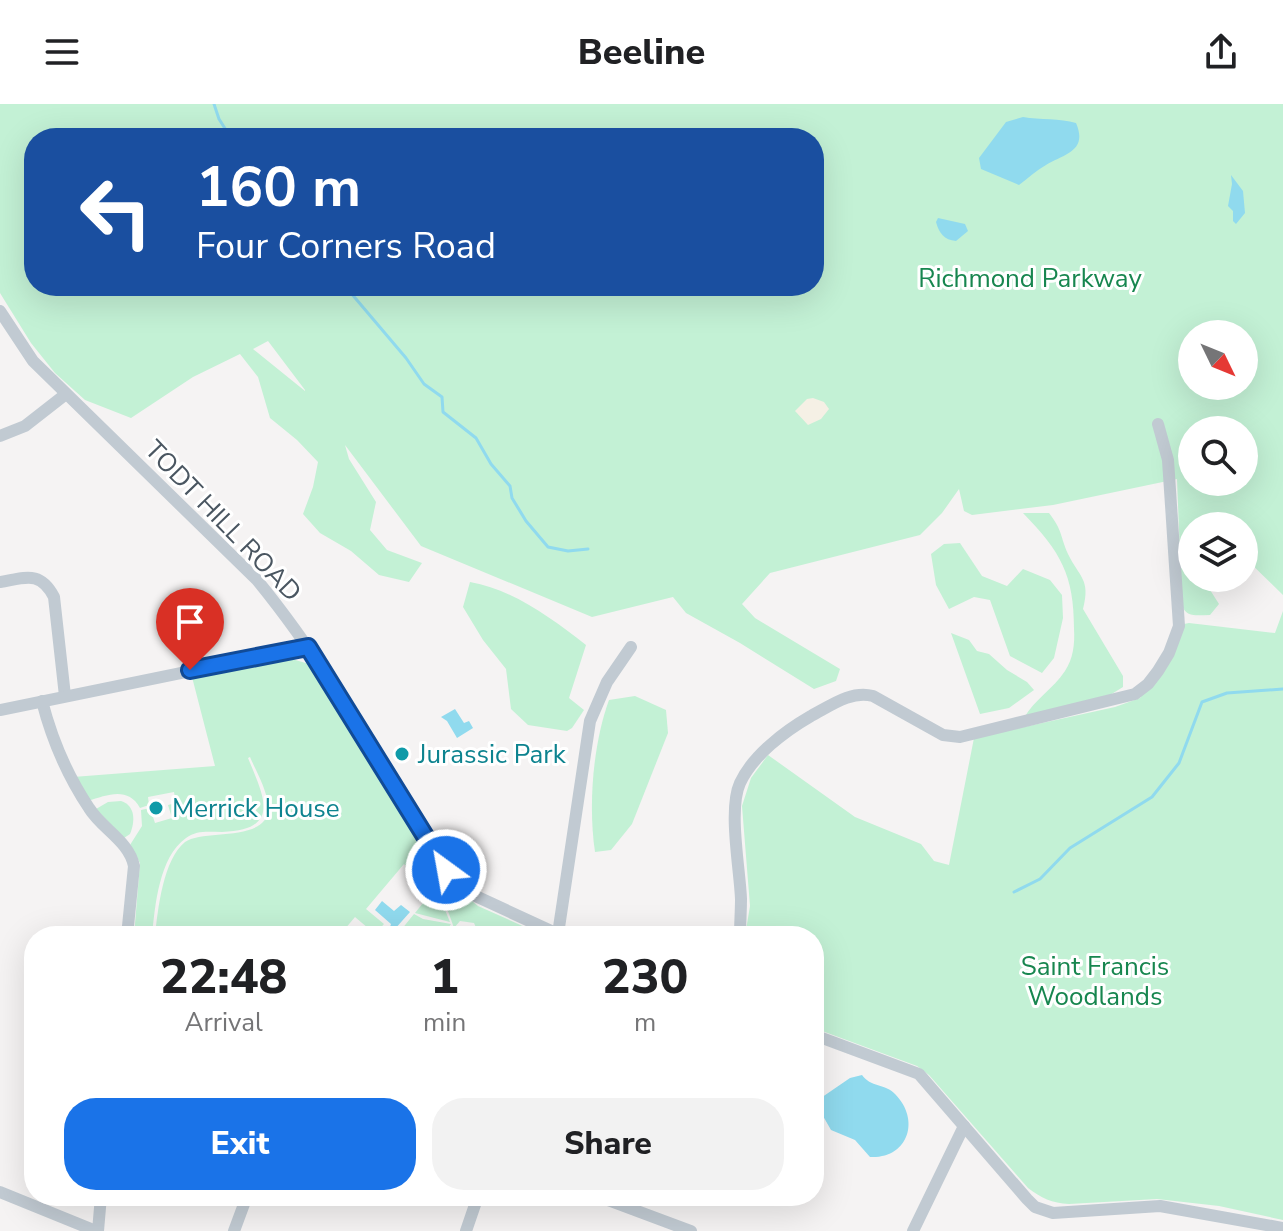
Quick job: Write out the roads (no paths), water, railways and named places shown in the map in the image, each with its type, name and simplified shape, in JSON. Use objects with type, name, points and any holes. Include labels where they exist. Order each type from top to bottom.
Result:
[{"type":"street","name":"TODT HILL ROAD","points":[[0,311],[33,361],[257,580],[308,647],[446,870],[469,893],[540,926]]},
{"type":"street","points":[[0,436],[25,426],[66,394]]},
{"type":"street","points":[[740,926],[736,803],[740,783],[767,748],[783,734],[846,698],[864,694],[943,735],[960,737],[1135,694],[1148,684],[1175,640],[1179,618],[1168,460],[1158,424]]},
{"type":"street","points":[[0,582],[29,577],[49,587],[54,597],[65,696]]},
{"type":"street","points":[[0,710],[308,647]]},
{"type":"street","points":[[561,926],[590,721],[607,682],[631,647]]},
{"type":"street","points":[[42,701],[49,729],[68,776],[92,813],[132,856],[134,866],[128,926]]},
{"type":"street","points":[[824,1039],[919,1074],[1027,1199],[1042,1210],[1053,1213],[1160,1206],[1283,1228]]},
{"type":"street","points":[[913,1231],[964,1126]]},
{"type":"street","points":[[0,1192],[24,1202]]},
{"type":"street","points":[[35,1206],[97,1231],[100,1206]]},
{"type":"street","points":[[234,1231],[243,1206]]},
{"type":"street","points":[[466,1231],[475,1206]]},
{"type":"street","points":[[624,1206],[691,1231]]},
{"type":"water","points":[[1023,117],[1076,123],[1079,140],[1073,150],[1019,185],[981,169],[979,158],[1006,122]]},
{"type":"water","points":[[1231,175],[1243,191],[1245,213],[1236,224],[1233,211],[1228,206]]},
{"type":"water","points":[[938,218],[965,224],[968,231],[956,241],[948,239],[939,229]]},
{"type":"water","points":[[455,709],[464,723],[469,721],[473,728],[457,738],[441,717]]},
{"type":"water","points":[[382,901],[394,911],[401,905],[410,912],[398,926],[390,926],[375,910]]},
{"type":"water","points":[[862,1075],[869,1082],[887,1088],[903,1104],[909,1126],[901,1145],[894,1152],[870,1157],[855,1140],[831,1130],[824,1118],[824,1096],[850,1078]]},
{"type":"waterway","points":[[214,104],[225,128]]},
{"type":"waterway","points":[[353,296],[424,384],[442,397],[443,412],[476,438],[491,464],[510,486],[512,498],[526,521],[548,547],[568,551],[588,549]]},
{"type":"waterway","points":[[1014,892],[1040,879],[1070,848],[1152,797],[1179,763],[1202,702],[1227,693],[1283,689]]},
{"type":"place","name":"Jurassic Park","points":[[402,754]]},
{"type":"place","name":"Merrick House","points":[[156,808]]},
{"type":"park label","name":"Richmond Parkway","points":[[1030,278]]},
{"type":"park label","name":"Saint Francis Woodlands","points":[[1095,981]]}]
